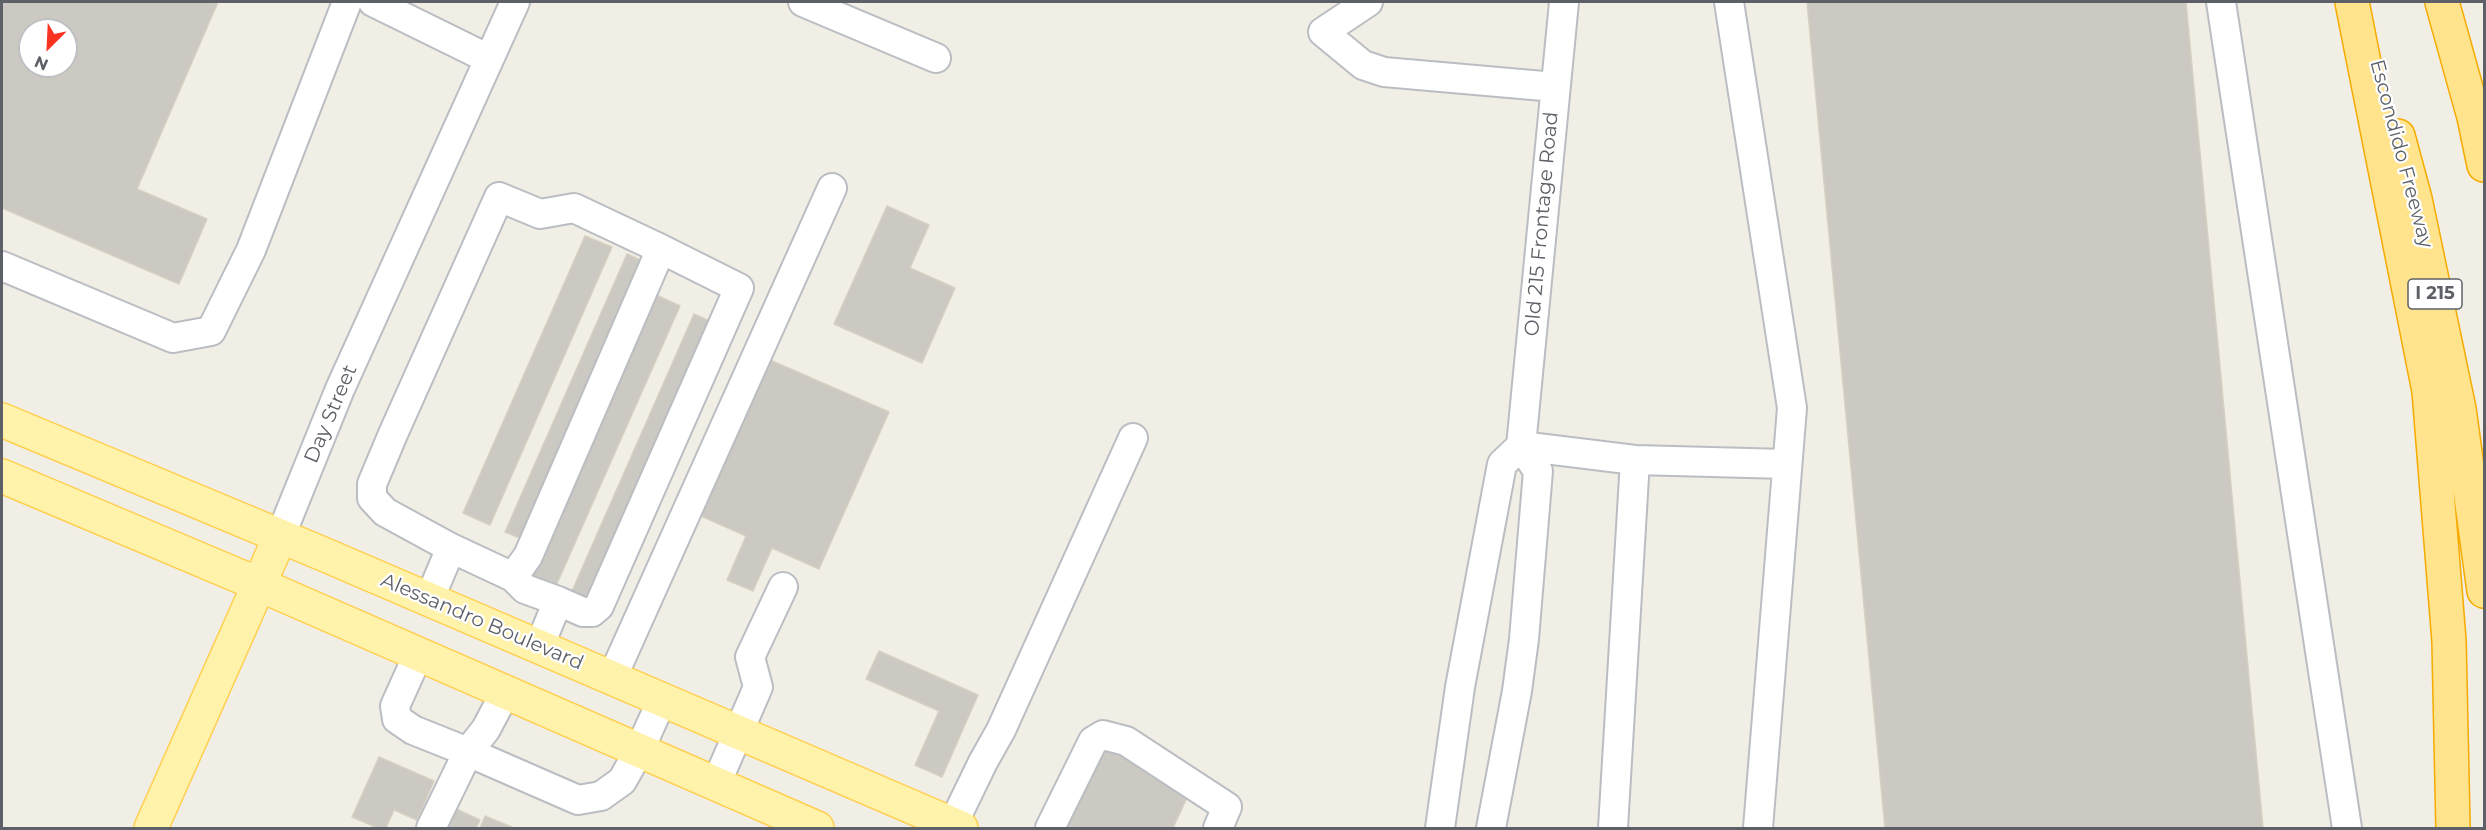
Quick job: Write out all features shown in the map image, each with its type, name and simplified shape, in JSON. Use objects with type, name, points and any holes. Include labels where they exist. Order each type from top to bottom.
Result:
[{"type":"highway","points":[[2352,2],[2429,391],[2449,641],[2453,828]]},
{"type":"highway","name":"Escondido Freeway","points":[[2360,2],[2423,234],[2459,408],[2484,591]]},
{"type":"highway","points":[[2442,2],[2474,117],[2484,165]]},
{"type":"main road","name":"Alessandro Boulevard","points":[[2,420],[612,678],[956,828]]},
{"type":"main road","points":[[2,476],[258,584],[817,828]]},
{"type":"main road","name":"Day Street","points":[[151,828],[280,537]]},
{"type":"street","points":[[2,266],[173,338],[211,332],[251,250],[347,2]]},
{"type":"street","points":[[373,2],[489,59]]},
{"type":"street","name":"Day Street","points":[[280,537],[340,389],[515,2]]},
{"type":"street","points":[[802,2],[936,58]]},
{"type":"street","points":[[1368,2],[1323,33],[1363,65],[1384,72],[1556,87]]},
{"type":"street","name":"Old 215 Frontage Road","points":[[1521,446],[1564,2]]},
{"type":"street","points":[[1729,2],[1792,408],[1758,828]]},
{"type":"street","points":[[2221,2],[2347,828]]},
{"type":"street","points":[[612,678],[832,188]]},
{"type":"street","points":[[499,197],[540,214],[574,208],[661,249],[739,288],[599,606],[592,612],[584,612],[525,589],[513,577],[451,548],[384,512],[372,498],[372,484],[499,197]]},
{"type":"street","points":[[513,577],[528,556],[661,249]]},
{"type":"street","points":[[956,828],[983,762],[1001,730],[1133,438]]},
{"type":"street","points":[[1521,446],[1635,460],[1786,464]]},
{"type":"street","points":[[1440,828],[1460,687],[1502,464],[1521,446]]},
{"type":"street","points":[[1491,828],[1520,670],[1538,471],[1521,446]]},
{"type":"street","points":[[1613,828],[1635,460]]},
{"type":"street","points":[[429,600],[451,548]]},
{"type":"street","points":[[716,784],[758,687],[750,657],[783,587]]},
{"type":"street","points":[[538,647],[558,601]]},
{"type":"street","points":[[418,655],[395,706],[397,719],[413,730],[578,800],[601,796],[622,781],[639,751],[662,700]]},
{"type":"street","points":[[431,828],[468,752],[486,729],[505,693]]},
{"type":"street","points":[[1050,828],[1093,741],[1103,735],[1126,741],[1223,818]]},
{"type":"building","points":[[2,2],[218,2],[137,189],[207,219],[179,284],[2,208]]},
{"type":"building","points":[[1807,2],[2186,2],[2263,828],[1885,828]]},
{"type":"building","points":[[887,206],[929,225],[910,268],[955,288],[922,363],[834,324]]},
{"type":"building","points":[[585,236],[612,247],[490,525],[463,513]]},
{"type":"building","points":[[627,254],[647,263],[525,540],[505,532]]},
{"type":"building","points":[[652,293],[680,306],[555,588],[527,576]]},
{"type":"building","points":[[694,314],[714,323],[591,600],[572,591]]},
{"type":"building","points":[[770,360],[889,412],[819,569],[772,548],[753,591],[727,580],[746,536],[701,516]]},
{"type":"building","points":[[879,651],[978,695],[942,777],[915,765],[939,711],[866,679]]},
{"type":"building","points":[[1101,747],[1191,789],[1173,828],[1064,828]]},
{"type":"building","points":[[379,757],[434,781],[417,820],[394,810],[386,828],[378,828],[352,817]]},
{"type":"building","points":[[452,807],[480,820],[476,828],[443,828]]},
{"type":"building","points":[[485,816],[514,828],[480,828]]}]
